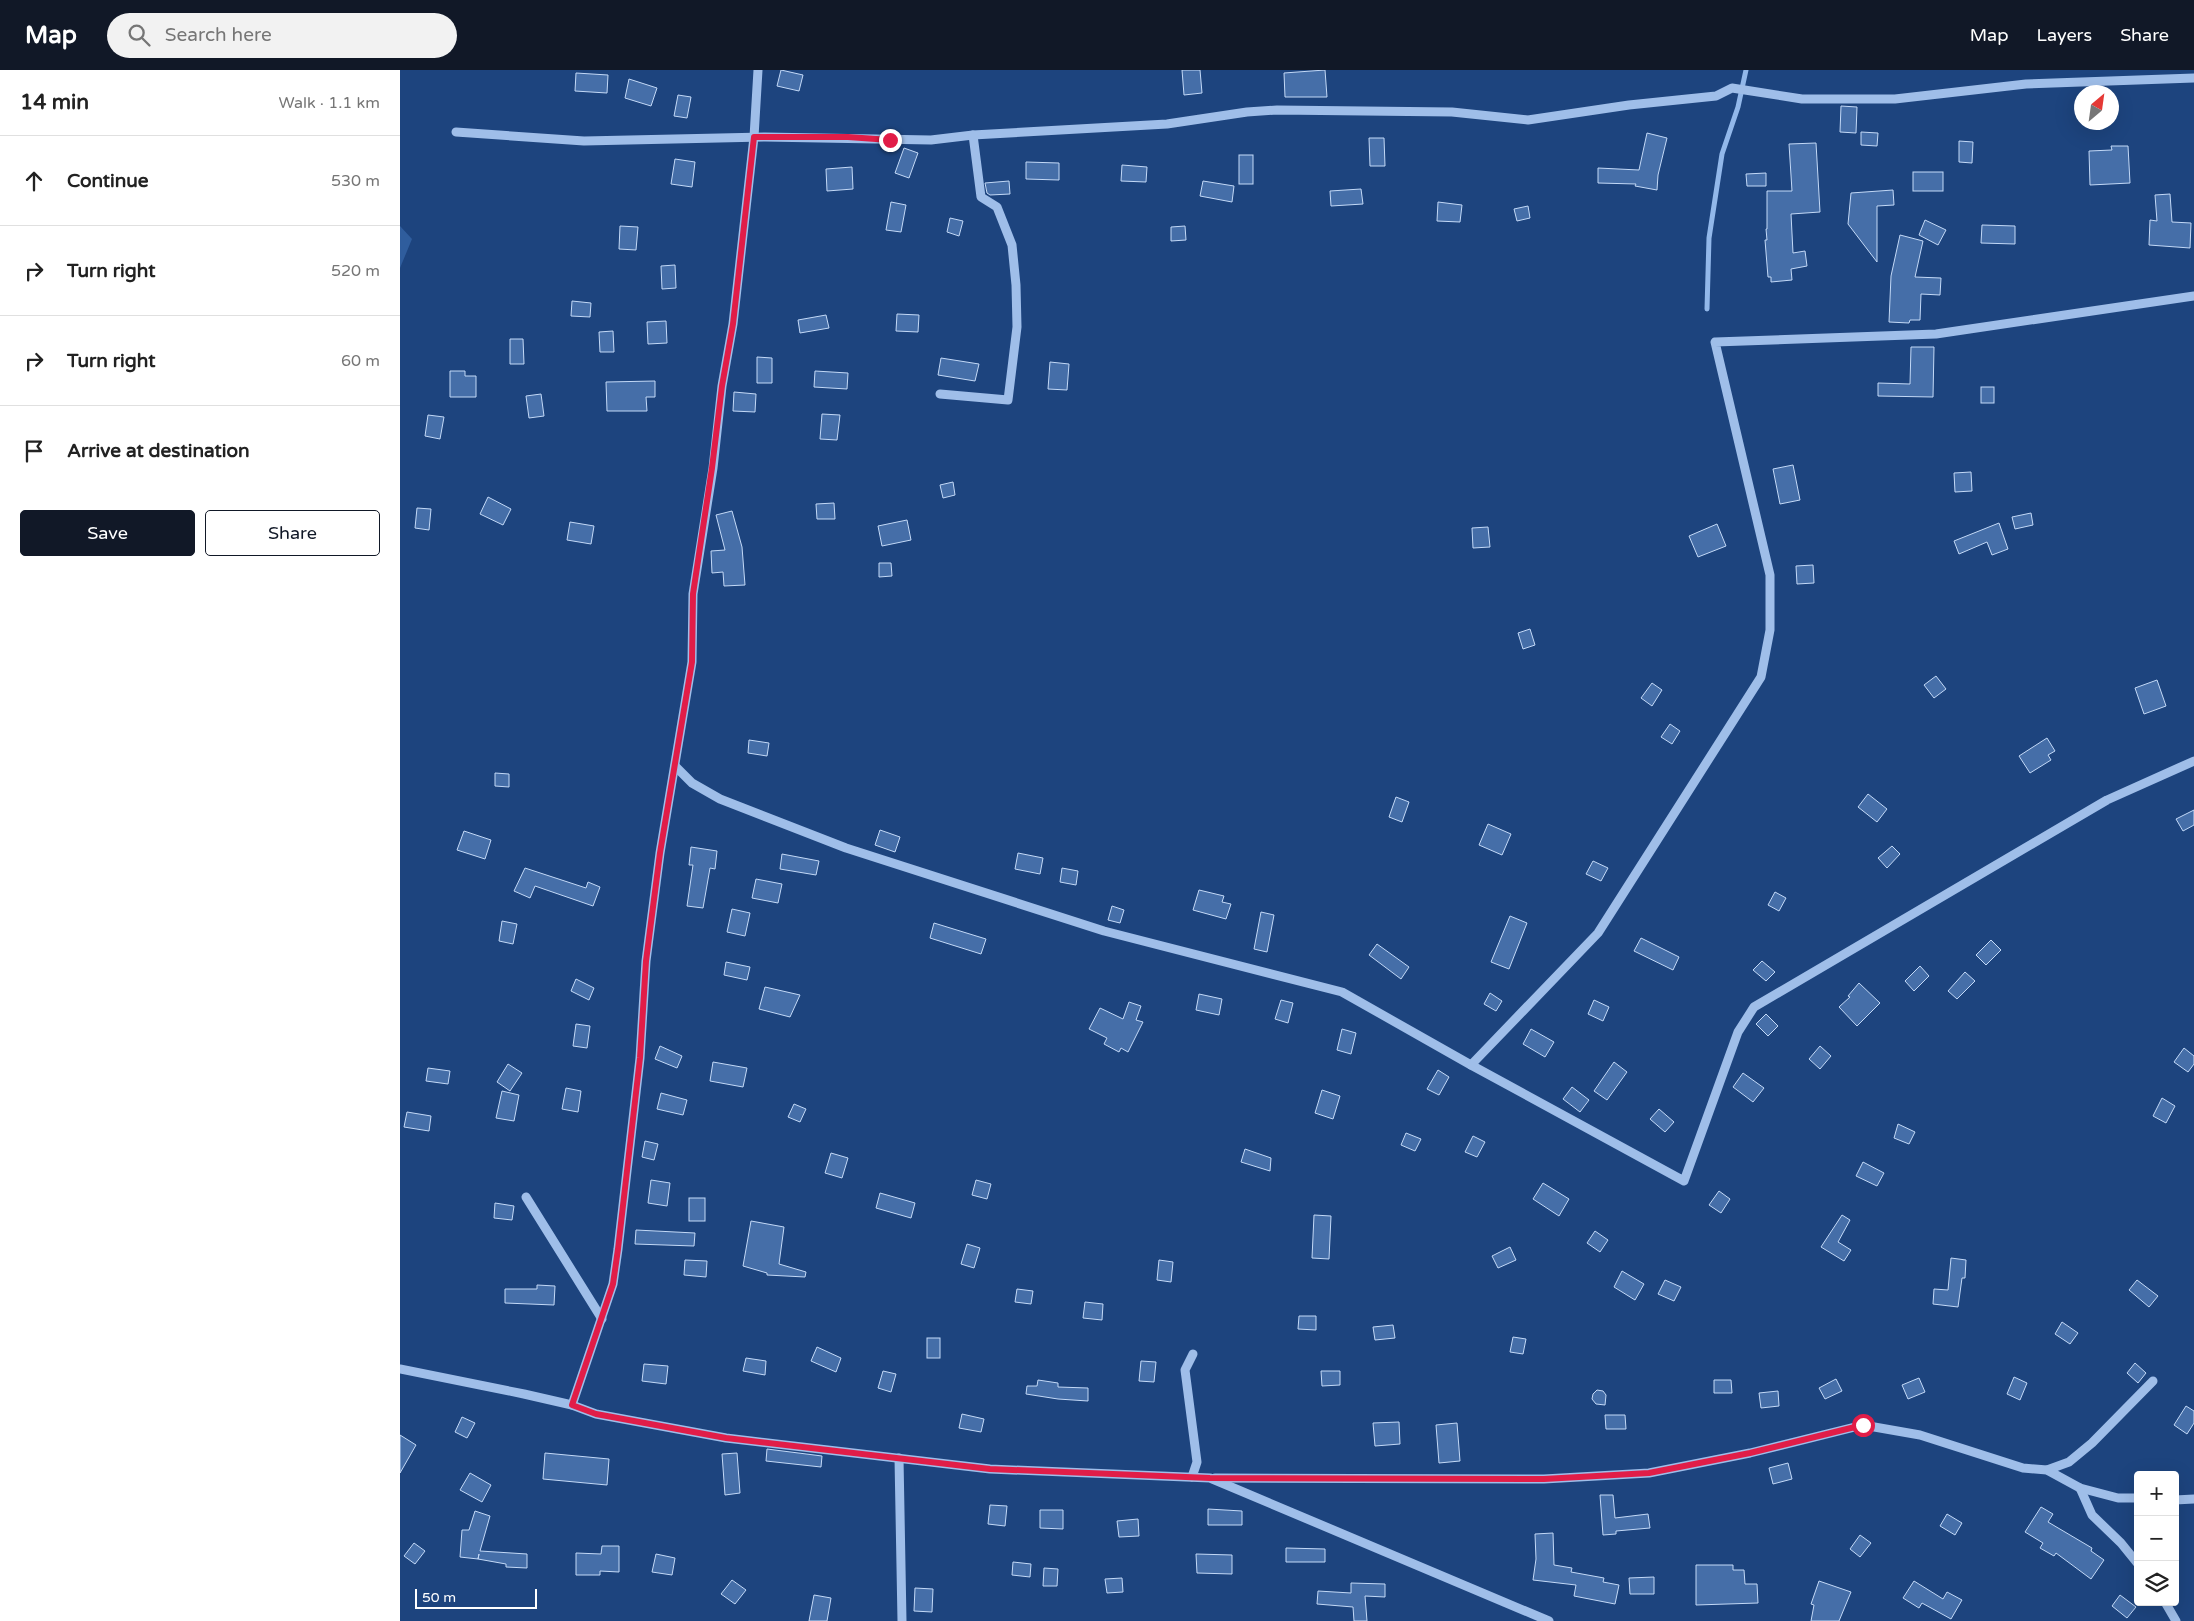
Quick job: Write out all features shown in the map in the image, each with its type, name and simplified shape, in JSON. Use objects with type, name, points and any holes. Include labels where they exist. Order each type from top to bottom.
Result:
[{"type":"street","points":[[572,1405],[613,1284],[640,1058],[646,961],[660,853],[692,662],[693,594],[722,386],[733,324],[754,137],[758,70]]},
{"type":"street","points":[[456,132],[584,141],[754,137],[848,137],[931,140],[1167,124],[1247,112],[1277,110],[1452,112],[1528,120],[1629,105],[1716,96],[1732,88],[1802,99],[1895,99],[2026,84],[2194,78]]},
{"type":"street","points":[[940,394],[1008,400],[1017,327],[1016,285],[1012,245],[997,207],[981,197],[973,136]]},
{"type":"street","points":[[1471,1065],[1598,933],[1761,677],[1770,630],[1770,575],[1715,342],[1936,334],[2194,296]]},
{"type":"street","points":[[675,766],[692,783],[720,799],[846,848],[1104,931],[1342,992],[1684,1181],[1738,1032],[1754,1007],[2107,800],[2194,762]]},
{"type":"street","points":[[526,1197],[602,1319]]},
{"type":"street","points":[[1192,1478],[1197,1462],[1185,1370],[1193,1354]]},
{"type":"street","points":[[400,1369],[572,1405],[596,1414],[726,1438],[990,1469],[1192,1478],[1544,1479],[1649,1473],[1750,1453],[1863,1425],[1920,1435],[2023,1468],[2047,1470],[2080,1488],[2118,1498],[2134,1498]]},
{"type":"street","points":[[2047,1470],[2069,1462],[2092,1443],[2153,1381]]},
{"type":"street","points":[[899,1458],[902,1621]]},
{"type":"street","points":[[1210,1478],[1549,1621]]},
{"type":"street","points":[[2080,1488],[2092,1515],[2121,1543],[2136,1561]]},
{"type":"street","points":[[2179,1500],[2194,1499]]},
{"type":"street","points":[[2167,1606],[2176,1621]]},
{"type":"shaded area","points":[[400,226],[412,239],[400,268]]},
{"type":"building","points":[[781,70],[803,75],[799,91],[777,86]]},
{"type":"building","points":[[1182,70],[1200,70],[1202,93],[1184,95]]},
{"type":"building","points":[[1325,70],[1327,97],[1285,97],[1284,73]]},
{"type":"building","points":[[576,73],[608,75],[607,93],[575,91]]},
{"type":"building","points":[[629,79],[657,88],[651,106],[625,98]]},
{"type":"building","points":[[678,95],[691,97],[687,118],[674,116]]},
{"type":"building","points":[[1841,106],[1857,107],[1856,133],[1840,132]]},
{"type":"building","points":[[1861,132],[1878,133],[1877,146],[1861,145]]},
{"type":"building","points":[[1647,133],[1667,138],[1658,175],[1657,190],[1635,186],[1636,184],[1598,183],[1598,168],[1639,170]]},
{"type":"building","points":[[1369,138],[1384,138],[1385,166],[1370,166]]},
{"type":"building","points":[[1959,141],[1973,142],[1972,163],[1959,162]]},
{"type":"building","points":[[1816,143],[1820,212],[1791,214],[1793,253],[1805,251],[1807,266],[1791,269],[1792,280],[1771,282],[1771,277],[1768,277],[1765,240],[1767,240],[1767,191],[1792,191],[1789,144]]},
{"type":"building","points":[[2111,146],[2128,146],[2130,183],[2090,185],[2089,151],[2112,150]]},
{"type":"building","points":[[904,148],[918,153],[909,178],[895,173]]},
{"type":"building","points":[[1239,155],[1253,155],[1253,184],[1239,184]]},
{"type":"building","points":[[675,159],[695,162],[692,187],[671,184]]},
{"type":"building","points":[[1026,162],[1059,163],[1059,180],[1026,179]]},
{"type":"building","points":[[1122,165],[1147,167],[1146,182],[1121,181]]},
{"type":"building","points":[[852,167],[853,189],[827,191],[826,169]]},
{"type":"building","points":[[1913,172],[1943,172],[1943,191],[1913,191]]},
{"type":"building","points":[[1766,173],[1766,186],[1747,186],[1746,174]]},
{"type":"building","points":[[1009,181],[1010,194],[990,195],[987,193],[985,183]]},
{"type":"building","points":[[1203,181],[1234,186],[1232,202],[1200,196]]},
{"type":"building","points":[[1361,189],[1363,204],[1331,206],[1330,191]]},
{"type":"building","points":[[1893,190],[1894,205],[1877,206],[1877,262],[1848,224],[1851,193]]},
{"type":"building","points":[[2170,194],[2172,222],[2191,223],[2190,248],[2149,245],[2150,220],[2157,221],[2155,195]]},
{"type":"building","points":[[891,202],[906,205],[901,232],[886,230]]},
{"type":"building","points":[[1438,202],[1462,205],[1460,222],[1437,221]]},
{"type":"building","points":[[1528,206],[1530,218],[1517,221],[1514,209]]},
{"type":"building","points":[[950,218],[963,221],[959,236],[947,232]]},
{"type":"building","points":[[1925,220],[1946,230],[1938,245],[1919,235]]},
{"type":"building","points":[[1982,225],[2015,226],[2015,244],[1981,243]]},
{"type":"building","points":[[620,226],[638,227],[636,250],[619,249]]},
{"type":"building","points":[[1185,226],[1186,240],[1171,241],[1171,227]]},
{"type":"building","points":[[1900,235],[1923,241],[1915,277],[1941,278],[1940,295],[1921,294],[1920,320],[1910,320],[1909,323],[1889,322],[1891,276]]},
{"type":"building","points":[[675,265],[676,288],[662,289],[661,266]]},
{"type":"building","points":[[572,301],[591,303],[590,317],[571,316]]},
{"type":"building","points":[[897,314],[919,315],[918,332],[896,331]]},
{"type":"building","points":[[826,315],[829,328],[800,333],[798,320]]},
{"type":"building","points":[[666,321],[667,343],[648,344],[647,322]]},
{"type":"building","points":[[613,331],[614,352],[600,352],[599,332]]},
{"type":"building","points":[[510,339],[523,339],[524,364],[510,364]]},
{"type":"building","points":[[1911,347],[1934,347],[1933,397],[1878,396],[1878,383],[1910,384]]},
{"type":"building","points":[[757,357],[772,358],[772,383],[757,383]]},
{"type":"building","points":[[941,358],[979,364],[975,381],[938,375]]},
{"type":"building","points":[[1050,362],[1069,364],[1067,390],[1048,389]]},
{"type":"building","points":[[450,371],[465,371],[465,376],[476,376],[476,397],[450,397]]},
{"type":"building","points":[[815,371],[848,373],[847,389],[814,387]]},
{"type":"building","points":[[655,381],[655,397],[646,397],[647,411],[607,411],[606,382]]},
{"type":"building","points":[[1981,387],[1994,387],[1994,403],[1981,403]]},
{"type":"building","points":[[734,392],[756,394],[755,412],[733,411]]},
{"type":"building","points":[[541,394],[544,416],[529,418],[526,396]]},
{"type":"building","points":[[822,414],[840,415],[837,440],[820,439]]},
{"type":"building","points":[[428,415],[444,417],[440,439],[425,436]]},
{"type":"building","points":[[1793,465],[1800,500],[1780,504],[1773,469]]},
{"type":"building","points":[[1971,472],[1972,491],[1955,492],[1954,473]]},
{"type":"building","points":[[953,482],[955,495],[943,498],[940,485]]},
{"type":"building","points":[[488,497],[511,509],[503,525],[480,514]]},
{"type":"building","points":[[834,503],[835,519],[817,519],[816,504]]},
{"type":"building","points":[[417,508],[431,509],[429,530],[415,528]]},
{"type":"building","points":[[732,511],[742,547],[745,585],[724,586],[723,572],[712,573],[711,551],[725,550],[716,515]]},
{"type":"building","points":[[2031,513],[2033,525],[2015,529],[2012,517]]},
{"type":"building","points":[[907,520],[911,540],[882,546],[878,526]]},
{"type":"building","points":[[570,522],[594,526],[591,544],[567,540]]},
{"type":"building","points":[[1999,523],[2008,549],[1992,555],[1987,542],[1959,554],[1954,541]]},
{"type":"building","points":[[1717,524],[1726,546],[1698,557],[1689,536]]},
{"type":"building","points":[[1488,527],[1490,547],[1473,548],[1472,528]]},
{"type":"building","points":[[879,563],[891,563],[892,576],[879,577]]},
{"type":"building","points":[[1813,565],[1814,583],[1797,584],[1796,566]]},
{"type":"building","points":[[1530,629],[1535,645],[1523,649],[1518,633]]},
{"type":"building","points":[[1936,676],[1946,689],[1934,698],[1924,685]]},
{"type":"building","points":[[2157,680],[2166,706],[2144,714],[2135,688]]},
{"type":"building","points":[[1652,683],[1662,690],[1652,706],[1641,698]]},
{"type":"building","points":[[1670,724],[1680,731],[1672,744],[1661,737]]},
{"type":"building","points":[[2047,738],[2055,751],[2048,755],[2051,760],[2030,773],[2019,756]]},
{"type":"building","points":[[749,740],[769,743],[767,756],[748,753]]},
{"type":"building","points":[[495,773],[509,774],[509,787],[495,786]]},
{"type":"building","points":[[1868,794],[1887,809],[1877,822],[1858,807]]},
{"type":"building","points":[[1396,797],[1409,802],[1402,822],[1389,817]]},
{"type":"building","points":[[2194,810],[2194,825],[2183,831],[2176,819]]},
{"type":"building","points":[[1488,824],[1511,834],[1502,855],[1479,845]]},
{"type":"building","points":[[880,830],[900,837],[895,852],[875,845]]},
{"type":"building","points":[[464,831],[491,840],[485,859],[457,850]]},
{"type":"building","points":[[1892,846],[1900,854],[1887,868],[1878,858]]},
{"type":"building","points":[[691,847],[717,851],[715,869],[710,868],[703,908],[687,906],[693,865],[689,865]]},
{"type":"building","points":[[1018,853],[1043,858],[1040,874],[1015,869]]},
{"type":"building","points":[[782,854],[819,861],[816,875],[780,869]]},
{"type":"building","points":[[1593,861],[1608,868],[1601,881],[1586,874]]},
{"type":"building","points":[[525,868],[586,888],[588,882],[600,887],[593,906],[535,886],[530,898],[514,891]]},
{"type":"building","points":[[1062,868],[1078,871],[1076,885],[1060,882]]},
{"type":"building","points":[[756,879],[782,884],[778,903],[752,898]]},
{"type":"building","points":[[1199,890],[1224,896],[1222,902],[1231,904],[1226,919],[1193,910]]},
{"type":"building","points":[[1775,892],[1786,898],[1779,911],[1768,905]]},
{"type":"building","points":[[1112,906],[1124,910],[1120,923],[1108,920]]},
{"type":"building","points":[[732,909],[750,913],[745,936],[727,932]]},
{"type":"building","points":[[1261,912],[1274,915],[1267,952],[1254,949]]},
{"type":"building","points":[[1510,916],[1527,923],[1509,969],[1491,962]]},
{"type":"building","points":[[502,921],[517,924],[513,944],[499,941]]},
{"type":"building","points":[[934,923],[986,939],[981,954],[930,938]]},
{"type":"building","points":[[1641,938],[1679,957],[1673,970],[1634,951]]},
{"type":"building","points":[[1991,940],[2001,950],[1986,965],[1976,955]]},
{"type":"building","points":[[1377,944],[1409,967],[1401,979],[1369,955]]},
{"type":"building","points":[[1762,961],[1775,972],[1766,981],[1753,970]]},
{"type":"building","points":[[726,962],[750,967],[747,980],[724,975]]},
{"type":"building","points":[[1920,966],[1929,976],[1914,991],[1905,981]]},
{"type":"building","points":[[1965,972],[1975,981],[1957,999],[1948,991]]},
{"type":"building","points":[[576,979],[594,988],[589,1000],[571,991]]},
{"type":"building","points":[[1859,983],[1880,1003],[1857,1026],[1839,1007],[1850,997],[1848,996]]},
{"type":"building","points":[[765,987],[800,995],[790,1017],[759,1009]]},
{"type":"building","points":[[1490,993],[1502,1001],[1496,1011],[1484,1004]]},
{"type":"building","points":[[1199,994],[1222,999],[1219,1015],[1196,1010]]},
{"type":"building","points":[[1281,1000],[1293,1003],[1288,1023],[1275,1019]]},
{"type":"building","points":[[1594,1000],[1609,1007],[1603,1021],[1588,1014]]},
{"type":"building","points":[[1129,1002],[1141,1006],[1136,1020],[1143,1022],[1128,1052],[1121,1048],[1119,1052],[1104,1044],[1107,1038],[1089,1029],[1100,1008],[1123,1019]]},
{"type":"building","points":[[1766,1014],[1778,1026],[1768,1036],[1756,1024]]},
{"type":"building","points":[[576,1024],[590,1026],[587,1048],[573,1046]]},
{"type":"building","points":[[1342,1029],[1356,1033],[1351,1054],[1337,1050]]},
{"type":"building","points":[[1531,1029],[1554,1042],[1545,1057],[1523,1044]]},
{"type":"building","points":[[660,1046],[682,1056],[677,1068],[655,1059]]},
{"type":"building","points":[[1820,1046],[1831,1056],[1820,1069],[1809,1059]]},
{"type":"building","points":[[2184,1048],[2194,1056],[2194,1064],[2188,1072],[2174,1062]]},
{"type":"building","points":[[713,1062],[747,1068],[743,1087],[710,1081]]},
{"type":"building","points":[[1614,1062],[1627,1072],[1607,1100],[1594,1091]]},
{"type":"building","points":[[508,1064],[522,1073],[510,1091],[497,1082]]},
{"type":"building","points":[[428,1068],[450,1071],[448,1084],[426,1081]]},
{"type":"building","points":[[1438,1070],[1449,1077],[1439,1095],[1427,1089]]},
{"type":"building","points":[[1743,1073],[1764,1088],[1753,1102],[1733,1087]]},
{"type":"building","points":[[1572,1087],[1589,1100],[1580,1112],[1563,1099]]},
{"type":"building","points":[[566,1088],[581,1091],[578,1112],[562,1109]]},
{"type":"building","points":[[1322,1090],[1340,1096],[1333,1119],[1315,1113]]},
{"type":"building","points":[[502,1091],[519,1095],[514,1121],[496,1118]]},
{"type":"building","points":[[661,1093],[687,1100],[683,1115],[657,1109]]},
{"type":"building","points":[[2162,1098],[2175,1106],[2166,1123],[2153,1116]]},
{"type":"building","points":[[794,1104],[806,1109],[800,1122],[788,1117]]},
{"type":"building","points":[[1659,1109],[1674,1122],[1665,1132],[1650,1119]]},
{"type":"building","points":[[407,1112],[431,1116],[429,1131],[404,1127]]},
{"type":"building","points":[[1898,1124],[1915,1132],[1909,1144],[1894,1138]]},
{"type":"building","points":[[1406,1133],[1421,1139],[1415,1151],[1401,1145]]},
{"type":"building","points":[[1473,1136],[1485,1142],[1477,1157],[1465,1152]]},
{"type":"building","points":[[645,1141],[658,1144],[654,1160],[642,1157]]},
{"type":"building","points":[[1245,1149],[1271,1158],[1270,1171],[1241,1162]]},
{"type":"building","points":[[831,1153],[848,1158],[842,1178],[825,1173]]},
{"type":"building","points":[[1863,1162],[1884,1173],[1877,1186],[1856,1176]]},
{"type":"building","points":[[651,1180],[670,1183],[667,1206],[648,1203]]},
{"type":"building","points":[[976,1180],[991,1184],[987,1199],[972,1195]]},
{"type":"building","points":[[1543,1183],[1569,1199],[1559,1216],[1533,1199]]},
{"type":"building","points":[[1719,1191],[1730,1199],[1721,1213],[1709,1205]]},
{"type":"building","points":[[880,1193],[915,1203],[911,1218],[876,1208]]},
{"type":"building","points":[[689,1198],[705,1198],[705,1221],[689,1221]]},
{"type":"building","points":[[495,1203],[514,1206],[512,1220],[494,1218]]},
{"type":"building","points":[[1314,1215],[1331,1216],[1329,1259],[1312,1258]]},
{"type":"building","points":[[1842,1215],[1850,1220],[1838,1242],[1851,1250],[1844,1261],[1821,1247]]},
{"type":"building","points":[[751,1221],[784,1227],[779,1264],[806,1272],[805,1277],[767,1275],[767,1273],[743,1266]]},
{"type":"building","points":[[636,1230],[695,1233],[694,1246],[635,1244]]},
{"type":"building","points":[[1595,1231],[1608,1240],[1600,1252],[1587,1243]]},
{"type":"building","points":[[967,1244],[980,1248],[974,1268],[961,1264]]},
{"type":"building","points":[[1510,1247],[1516,1260],[1498,1268],[1492,1256]]},
{"type":"building","points":[[1951,1258],[1966,1260],[1965,1278],[1962,1278],[1958,1307],[1933,1304],[1934,1289],[1948,1290]]},
{"type":"building","points":[[685,1260],[707,1261],[706,1277],[684,1275]]},
{"type":"building","points":[[1159,1260],[1173,1262],[1171,1282],[1157,1280]]},
{"type":"building","points":[[1622,1271],[1644,1284],[1635,1300],[1614,1287]]},
{"type":"building","points":[[1665,1280],[1681,1287],[1674,1301],[1658,1294]]},
{"type":"building","points":[[2137,1280],[2158,1296],[2149,1307],[2129,1290]]},
{"type":"building","points":[[537,1285],[555,1286],[554,1305],[505,1303],[505,1289],[537,1289]]},
{"type":"building","points":[[1017,1289],[1033,1291],[1031,1304],[1015,1302]]},
{"type":"building","points":[[1085,1302],[1103,1304],[1102,1320],[1083,1318]]},
{"type":"building","points":[[1299,1316],[1316,1316],[1316,1330],[1298,1329]]},
{"type":"building","points":[[2062,1322],[2078,1333],[2070,1344],[2055,1334]]},
{"type":"building","points":[[1393,1325],[1395,1338],[1375,1340],[1373,1327]]},
{"type":"building","points":[[1513,1337],[1526,1339],[1523,1354],[1510,1352]]},
{"type":"building","points":[[927,1338],[940,1338],[940,1358],[927,1358]]},
{"type":"building","points":[[817,1347],[841,1358],[836,1372],[811,1361]]},
{"type":"building","points":[[746,1358],[766,1361],[765,1375],[743,1371]]},
{"type":"building","points":[[1141,1361],[1156,1362],[1154,1382],[1139,1381]]},
{"type":"building","points":[[2135,1363],[2146,1373],[2138,1383],[2127,1373]]},
{"type":"building","points":[[644,1364],[668,1366],[666,1384],[642,1381]]},
{"type":"building","points":[[883,1371],[896,1374],[891,1392],[878,1388]]},
{"type":"building","points":[[1321,1371],[1340,1371],[1340,1385],[1322,1386]]},
{"type":"building","points":[[2014,1377],[2027,1383],[2020,1400],[2007,1394]]},
{"type":"building","points":[[1919,1378],[1925,1392],[1908,1399],[1902,1385]]},
{"type":"building","points":[[1836,1379],[1842,1391],[1825,1399],[1819,1388]]},
{"type":"building","points":[[1038,1380],[1058,1383],[1058,1387],[1088,1388],[1088,1401],[1026,1394],[1027,1386],[1037,1386]]},
{"type":"building","points":[[1714,1380],[1731,1380],[1732,1393],[1714,1393]]},
{"type":"building","points":[[1597,1390],[1603,1391],[1606,1395],[1605,1405],[1596,1404],[1592,1399],[1593,1394]]},
{"type":"building","points":[[1778,1391],[1779,1406],[1761,1408],[1759,1393]]},
{"type":"building","points":[[2186,1406],[2194,1411],[2194,1423],[2187,1434],[2174,1425]]},
{"type":"building","points":[[962,1414],[984,1419],[981,1432],[959,1428]]},
{"type":"building","points":[[1605,1415],[1625,1415],[1626,1429],[1606,1429]]},
{"type":"building","points":[[462,1417],[475,1423],[467,1438],[455,1432]]},
{"type":"building","points":[[1399,1422],[1400,1444],[1375,1446],[1373,1423]]},
{"type":"building","points":[[1457,1423],[1460,1461],[1439,1463],[1436,1425]]},
{"type":"building","points":[[400,1435],[416,1445],[400,1473]]},
{"type":"building","points":[[767,1449],[822,1456],[821,1467],[766,1461]]},
{"type":"building","points":[[545,1453],[609,1459],[607,1485],[543,1479]]},
{"type":"building","points":[[737,1453],[740,1493],[725,1495],[722,1454]]},
{"type":"building","points":[[1788,1463],[1792,1479],[1773,1484],[1769,1468]]},
{"type":"building","points":[[470,1473],[491,1485],[482,1502],[460,1490]]},
{"type":"building","points":[[1600,1495],[1613,1495],[1615,1518],[1648,1514],[1650,1528],[1616,1531],[1616,1534],[1603,1535]]},
{"type":"building","points":[[990,1505],[1007,1506],[1005,1526],[988,1524]]},
{"type":"building","points":[[2041,1507],[2053,1514],[2048,1522],[2092,1548],[2091,1551],[2104,1560],[2091,1579],[2056,1553],[2054,1556],[2040,1548],[2043,1543],[2025,1532]]},
{"type":"building","points":[[1208,1509],[1242,1511],[1242,1525],[1208,1525]]},
{"type":"building","points":[[1040,1510],[1063,1510],[1063,1529],[1040,1528]]},
{"type":"building","points":[[475,1511],[490,1516],[480,1551],[527,1554],[527,1568],[506,1567],[506,1564],[460,1557],[462,1530],[469,1530]]},
{"type":"building","points":[[1947,1514],[1962,1523],[1955,1535],[1940,1526]]},
{"type":"building","points":[[1138,1519],[1139,1536],[1119,1537],[1117,1521]]},
{"type":"building","points":[[1553,1533],[1554,1565],[1572,1568],[1571,1572],[1604,1578],[1603,1582],[1619,1585],[1615,1604],[1574,1596],[1576,1585],[1533,1580],[1536,1559],[1535,1534]]},
{"type":"building","points":[[1860,1535],[1871,1543],[1860,1557],[1850,1549]]},
{"type":"building","points":[[414,1543],[425,1551],[415,1564],[404,1556]]},
{"type":"building","points":[[602,1546],[619,1546],[619,1572],[600,1571],[600,1575],[576,1575],[576,1553],[601,1554]]},
{"type":"building","points":[[1286,1548],[1325,1549],[1325,1562],[1286,1562]]},
{"type":"building","points":[[656,1554],[675,1558],[672,1575],[652,1572]]},
{"type":"building","points":[[1196,1554],[1232,1555],[1232,1574],[1197,1573]]},
{"type":"building","points":[[1013,1562],[1031,1564],[1030,1577],[1012,1575]]},
{"type":"building","points":[[1696,1565],[1733,1565],[1733,1570],[1744,1570],[1745,1584],[1757,1584],[1758,1603],[1696,1605]]},
{"type":"building","points":[[1044,1568],[1058,1569],[1057,1586],[1043,1586]]},
{"type":"building","points":[[1654,1577],[1654,1594],[1630,1594],[1629,1578]]},
{"type":"building","points":[[1122,1578],[1123,1592],[1107,1593],[1105,1579]]},
{"type":"building","points":[[732,1580],[746,1590],[735,1604],[721,1594]]},
{"type":"building","points":[[1819,1581],[1851,1592],[1839,1621],[1811,1621],[1814,1605],[1811,1604]]},
{"type":"building","points":[[1914,1581],[1943,1599],[1947,1592],[1962,1600],[1951,1619],[1922,1603],[1919,1608],[1903,1598]]},
{"type":"building","points":[[1351,1583],[1385,1584],[1385,1597],[1365,1596],[1367,1621],[1354,1621],[1353,1607],[1317,1604],[1318,1591],[1351,1593]]},
{"type":"building","points":[[915,1588],[933,1589],[932,1612],[914,1611]]},
{"type":"building","points":[[814,1595],[831,1598],[827,1621],[809,1621]]},
{"type":"building","points":[[2120,1595],[2136,1607],[2127,1618],[2112,1606]]},
{"type":"waterway","points":[[1707,309],[1709,238],[1722,154],[1738,107],[1746,70]]},
{"type":"route","points":[[890,140],[848,137],[754,137],[733,324],[722,386],[693,594],[692,662],[660,853],[646,961],[640,1058],[627,1180],[613,1284],[572,1405],[596,1414],[726,1438],[990,1469],[1210,1478],[1366,1480],[1544,1479],[1649,1473],[1750,1453],[1863,1425]]}]
